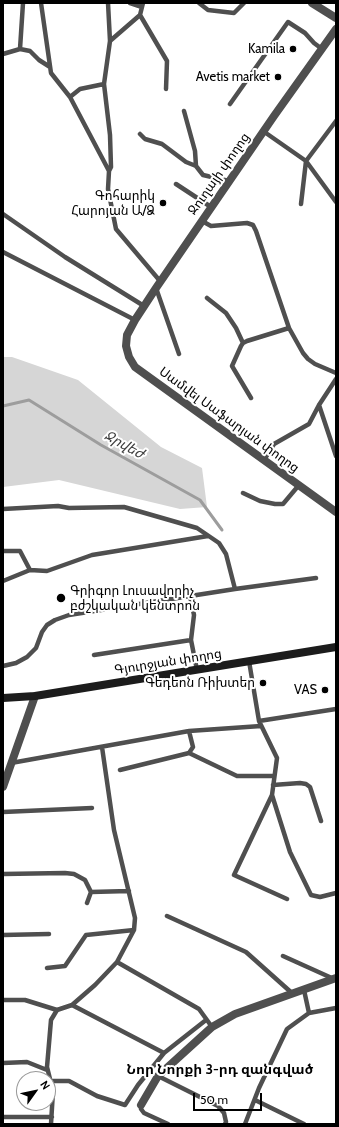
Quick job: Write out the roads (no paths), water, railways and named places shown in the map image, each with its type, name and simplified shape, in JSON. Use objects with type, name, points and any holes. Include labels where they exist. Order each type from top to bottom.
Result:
[{"type":"main road","name":"Գյուրջյան փողոց","points":[[3,698],[34,696],[336,648]]},
{"type":"street","points":[[312,3],[336,18]]},
{"type":"street","name":"Ջուղայի փողոց","points":[[127,335],[158,284],[263,131],[336,29]]},
{"type":"street","name":"Սամվել Սաֆարյան փողոց","points":[[127,335],[126,346],[129,357],[135,367],[336,512]]},
{"type":"street","points":[[3,787],[5,773],[11,763],[34,696]]},
{"type":"street","points":[[141,1105],[158,1076],[212,1027],[235,1014],[335,978]]},
{"type":"lane","points":[[20,49],[23,3]]},
{"type":"lane","points":[[41,3],[51,73],[70,97],[109,172]]},
{"type":"lane","points":[[108,3],[110,41],[104,84],[110,135],[111,167],[109,172],[108,189],[116,229],[158,284],[179,354]]},
{"type":"lane","points":[[110,41],[140,15],[142,5],[130,3]]},
{"type":"lane","points":[[199,3],[208,10],[234,13],[244,3]]},
{"type":"lane","points":[[140,15],[167,61],[166,89]]},
{"type":"lane","points":[[230,104],[288,22],[305,33],[322,49]]},
{"type":"lane","points":[[3,54],[20,49],[30,51],[50,68]]},
{"type":"lane","points":[[70,97],[80,90],[104,84]]},
{"type":"lane","points":[[184,111],[194,151],[196,166],[203,175],[229,181]]},
{"type":"lane","points":[[301,204],[306,161],[336,121]]},
{"type":"lane","points":[[263,131],[306,161],[336,202]]},
{"type":"lane","points":[[140,134],[145,139],[162,144],[186,162],[196,166]]},
{"type":"lane","points":[[176,184],[211,207]]},
{"type":"lane","points":[[3,214],[65,257],[144,306]]},
{"type":"lane","points":[[202,221],[211,226],[247,223],[253,225],[289,328],[302,353],[308,359],[336,373]]},
{"type":"lane","points":[[3,252],[135,320]]},
{"type":"lane","points":[[207,298],[226,313],[243,343]]},
{"type":"lane","points":[[251,398],[232,366],[243,343],[289,328]]},
{"type":"lane","points":[[264,460],[274,444],[309,424],[319,405],[336,379]]},
{"type":"lane","points":[[319,405],[336,456]]},
{"type":"lane","points":[[243,493],[260,501],[282,504],[299,484]]},
{"type":"lane","points":[[3,509],[58,506],[69,508],[124,506],[197,528],[219,544],[226,554],[235,589]]},
{"type":"lane","points":[[3,581],[30,570],[47,571],[92,555],[208,536]]},
{"type":"lane","points":[[3,551],[20,551],[30,570]]},
{"type":"lane","points":[[3,666],[16,663],[27,657],[36,648],[42,632],[47,625],[55,620],[69,615],[316,578]]},
{"type":"lane","points":[[190,596],[194,615],[191,640],[197,670]]},
{"type":"lane","points":[[94,655],[191,640]]},
{"type":"lane","points":[[249,662],[259,721],[277,758],[272,795],[234,875],[288,899]]},
{"type":"lane","points":[[259,721],[336,709]]},
{"type":"lane","points":[[11,763],[102,748],[189,730],[261,726]]},
{"type":"lane","points":[[120,770],[188,753],[193,747],[189,730]]},
{"type":"lane","points":[[3,1000],[25,1000],[57,1010],[72,1005],[95,985],[117,962],[134,930],[135,918],[114,830],[102,748]]},
{"type":"lane","points":[[188,753],[237,776],[274,776]]},
{"type":"lane","points":[[273,785],[306,784],[310,787],[321,821]]},
{"type":"lane","points":[[272,795],[290,852],[311,895],[320,897],[336,893]]},
{"type":"lane","points":[[3,812],[92,808]]},
{"type":"lane","points":[[3,874],[74,874],[85,880],[91,892],[87,903]]},
{"type":"lane","points":[[91,892],[129,891]]},
{"type":"lane","points":[[167,916],[246,952],[292,994]]},
{"type":"lane","points":[[47,968],[65,966],[86,936],[134,930]]},
{"type":"lane","points":[[3,935],[49,934]]},
{"type":"lane","points":[[283,956],[335,978]]},
{"type":"lane","points":[[117,962],[199,1010],[212,1027]]},
{"type":"lane","points":[[304,990],[309,1013]]},
{"type":"lane","points":[[72,1005],[164,1053]]},
{"type":"lane","points":[[247,1123],[254,1100],[287,1029],[309,1013],[336,1008]]},
{"type":"lane","points":[[3,1063],[26,1062],[48,1070],[51,1020],[57,1010]]},
{"type":"lane","points":[[56,1082],[69,1081],[97,1096],[125,1105],[138,1085],[164,1053],[206,1020]]},
{"type":"lane","points":[[158,1076],[218,1106],[224,1113],[225,1124]]},
{"type":"lane","points":[[254,1100],[304,1124]]},
{"type":"lane","points":[[141,1105],[141,1109],[144,1113],[168,1124]]},
{"type":"lane","points":[[51,1124],[52,1111]]},
{"type":"lane","points":[[3,1117],[52,1117]]},
{"type":"waterway","name":"Ջրվեժ","points":[[3,406],[29,400],[101,445],[200,500],[222,530]]},
{"type":"place","name":"Kamila","points":[[293,49]]},
{"type":"place","name":"Avetis market","points":[[278,77]]},
{"type":"place","name":"Գոհարիկ Հարոյան Ա/Ձ","points":[[163,203]]},
{"type":"place","name":"Գրիգոր Լուսավորիչ բժշկական կենտրոն","points":[[61,598]]},
{"type":"place","name":"Գեդեոն Ռիխտեր","points":[[263,683]]},
{"type":"place","name":"VAS","points":[[325,690]]},
{"type":"district","name":"Նոր Նորքի 3-րդ զանգված","points":[[220,1070]]}]
